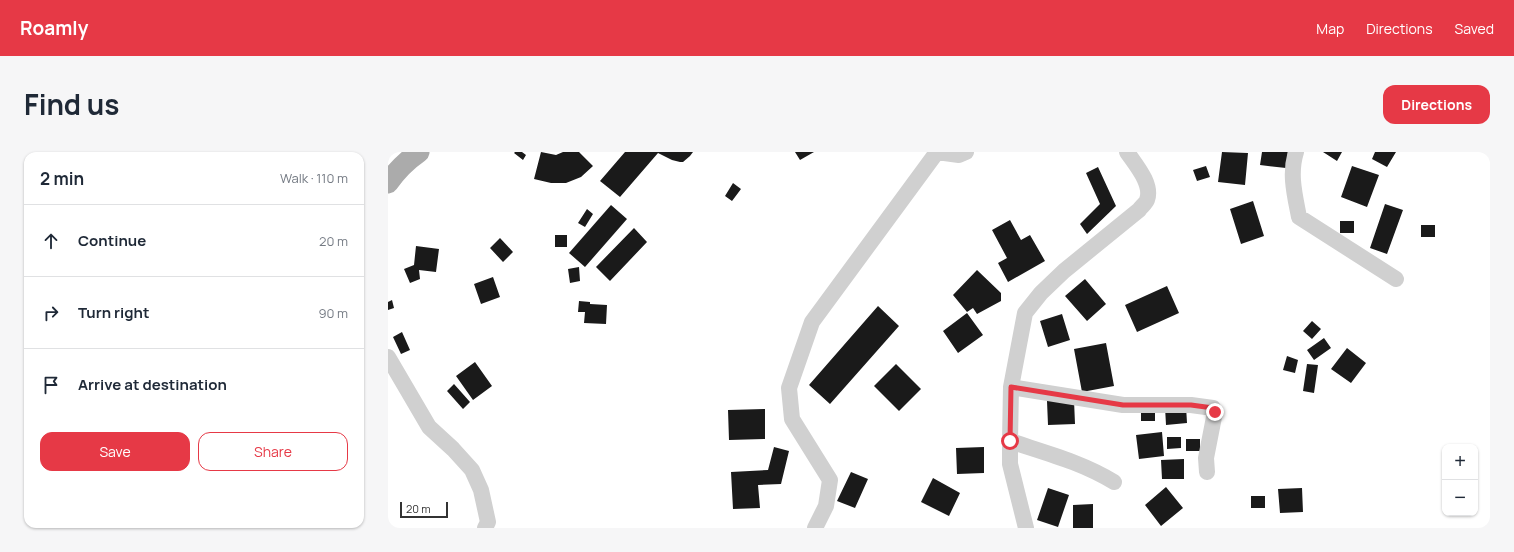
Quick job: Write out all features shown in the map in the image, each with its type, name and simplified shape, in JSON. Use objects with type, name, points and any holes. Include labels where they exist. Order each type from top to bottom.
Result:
[{"type":"main road","points":[[388,183],[407,160],[419,152]]},
{"type":"street","points":[[815,528],[826,506],[830,480],[792,419],[789,388],[812,322],[937,152],[959,155],[966,152]]},
{"type":"street","points":[[1026,528],[1010,464],[1011,387],[1025,313],[1041,294],[1064,271],[1139,210],[1147,200],[1148,189],[1144,178],[1127,152]]},
{"type":"street","points":[[1296,152],[1293,161],[1293,189],[1299,217],[1396,279]]},
{"type":"street","points":[[388,356],[429,427],[453,449],[472,470],[481,490],[488,522],[485,528]]},
{"type":"street","points":[[1011,387],[1123,405],[1191,405],[1213,408],[1215,412],[1206,458],[1207,472]]},
{"type":"street","points":[[1010,441],[1079,463],[1097,471],[1114,482]]},
{"type":"building","points":[[522,152],[526,155],[523,160],[514,153]]},
{"type":"building","points":[[541,152],[556,155],[563,152],[579,152],[593,166],[581,177],[566,183],[551,183],[534,179]]},
{"type":"building","points":[[625,152],[693,152],[683,162],[672,160],[658,153],[620,197],[600,181]]},
{"type":"building","points":[[795,152],[814,152],[800,160]]},
{"type":"building","points":[[1222,152],[1248,153],[1245,185],[1218,182]]},
{"type":"building","points":[[1262,152],[1288,152],[1286,168],[1260,165]]},
{"type":"building","points":[[1323,152],[1342,152],[1337,161]]},
{"type":"building","points":[[1375,152],[1396,152],[1387,167],[1372,159]]},
{"type":"building","points":[[1206,166],[1210,177],[1197,181],[1193,170]]},
{"type":"building","points":[[1352,166],[1379,175],[1367,207],[1341,197]]},
{"type":"building","points":[[1098,167],[1116,206],[1087,234],[1080,224],[1100,204],[1086,173]]},
{"type":"building","points":[[733,183],[741,189],[732,201],[725,196]]},
{"type":"building","points":[[1253,201],[1264,236],[1241,244],[1230,209]]},
{"type":"building","points":[[1385,204],[1403,210],[1387,254],[1370,248]]},
{"type":"building","points":[[611,205],[627,219],[585,267],[569,253]]},
{"type":"building","points":[[587,209],[593,214],[585,227],[578,223]]},
{"type":"building","points":[[1010,220],[1021,240],[1030,235],[1045,261],[1008,282],[998,263],[1007,258],[992,230]]},
{"type":"building","points":[[1340,221],[1354,221],[1354,233],[1340,233]]},
{"type":"building","points":[[1421,225],[1435,225],[1435,237],[1421,237]]},
{"type":"building","points":[[634,228],[647,242],[610,281],[596,267]]},
{"type":"building","points":[[555,235],[567,235],[567,247],[555,247]]},
{"type":"building","points":[[500,238],[513,252],[503,262],[490,248]]},
{"type":"building","points":[[416,246],[439,249],[436,272],[419,270],[420,279],[410,283],[404,269],[414,265]]},
{"type":"building","points":[[579,267],[580,281],[570,283],[568,269]]},
{"type":"building","points":[[977,270],[1001,293],[1001,301],[977,314],[973,308],[967,312],[953,295]]},
{"type":"building","points":[[493,277],[500,297],[481,304],[474,284]]},
{"type":"building","points":[[1085,279],[1106,304],[1087,321],[1065,296]]},
{"type":"building","points":[[1167,286],[1179,313],[1137,332],[1125,305]]},
{"type":"building","points":[[392,300],[394,308],[388,310],[388,302]]},
{"type":"building","points":[[579,301],[590,302],[590,304],[607,305],[606,324],[584,323],[585,312],[578,312]]},
{"type":"building","points":[[878,306],[899,326],[830,404],[809,385]]},
{"type":"building","points":[[967,313],[983,335],[958,353],[943,331]]},
{"type":"building","points":[[1062,314],[1070,340],[1048,347],[1040,321]]},
{"type":"building","points":[[1312,321],[1321,329],[1312,339],[1303,331]]},
{"type":"building","points":[[402,332],[410,350],[401,354],[393,337]]},
{"type":"building","points":[[1324,338],[1331,348],[1314,360],[1307,350]]},
{"type":"building","points":[[1106,343],[1114,386],[1082,392],[1074,349]]},
{"type":"building","points":[[1347,348],[1366,363],[1351,383],[1331,369]]},
{"type":"building","points":[[1287,356],[1298,360],[1295,373],[1283,370]]},
{"type":"building","points":[[475,362],[492,386],[473,400],[456,376]]},
{"type":"building","points":[[896,364],[921,389],[899,411],[874,386]]},
{"type":"building","points":[[1307,364],[1318,365],[1314,393],[1303,391]]},
{"type":"building","points":[[454,384],[470,402],[463,409],[447,391]]},
{"type":"building","points":[[1074,400],[1075,424],[1048,425],[1047,401]]},
{"type":"building","points":[[1186,406],[1187,423],[1166,425],[1165,407]]},
{"type":"building","points":[[765,409],[765,439],[729,440],[728,410]]},
{"type":"building","points":[[1155,409],[1155,421],[1141,421],[1141,410]]},
{"type":"building","points":[[1162,432],[1164,456],[1139,459],[1136,435]]},
{"type":"building","points":[[1167,437],[1181,437],[1181,448],[1167,449]]},
{"type":"building","points":[[1186,439],[1200,439],[1200,451],[1186,451]]},
{"type":"building","points":[[774,447],[789,451],[781,484],[758,485],[760,508],[733,509],[731,472],[768,470]]},
{"type":"building","points":[[984,447],[984,473],[957,474],[956,448]]},
{"type":"building","points":[[1184,459],[1184,479],[1162,479],[1161,460]]},
{"type":"building","points":[[851,472],[868,479],[855,508],[837,501]]},
{"type":"building","points":[[933,478],[960,493],[949,516],[921,502]]},
{"type":"building","points":[[1166,487],[1183,508],[1161,526],[1145,505]]},
{"type":"building","points":[[1048,488],[1069,495],[1058,527],[1037,520]]},
{"type":"building","points":[[1302,488],[1303,512],[1280,513],[1278,489]]},
{"type":"building","points":[[1251,496],[1265,496],[1265,508],[1251,508]]},
{"type":"building","points":[[1093,504],[1093,528],[1073,528],[1073,505]]},
{"type":"route","points":[[1010,441],[1011,387],[1123,405],[1191,405],[1213,408],[1215,412]]}]
